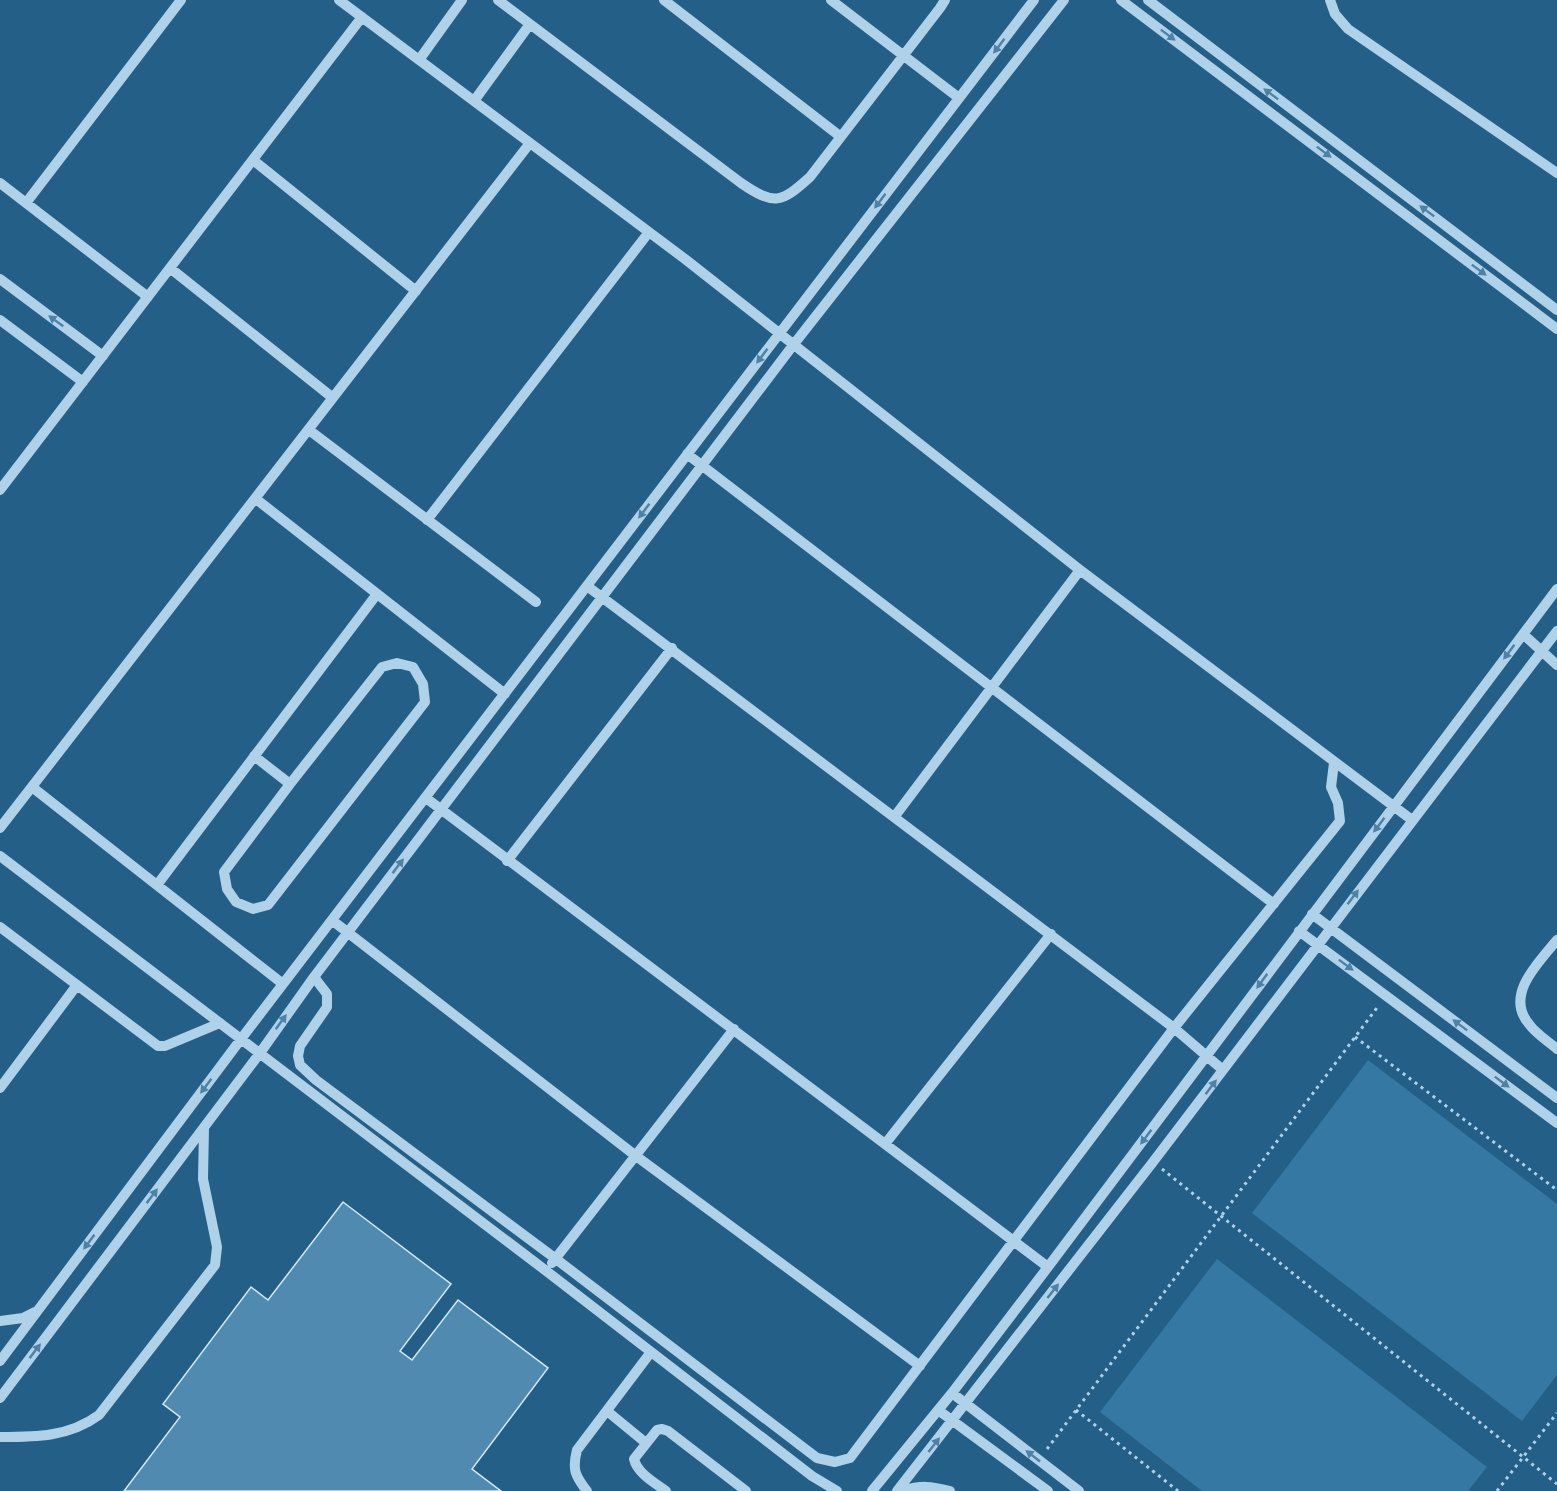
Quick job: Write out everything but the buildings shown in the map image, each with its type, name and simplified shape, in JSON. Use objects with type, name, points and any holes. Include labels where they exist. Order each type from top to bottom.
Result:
[{"type":"lane","points":[[26,203],[181,0]]},
{"type":"lane","points":[[339,0],[649,232],[1080,570],[1412,820]]},
{"type":"lane","points":[[419,60],[462,0]]},
{"type":"lane","points":[[664,0],[841,137]]},
{"type":"lane","points":[[831,0],[959,98]]},
{"type":"lane","points":[[500,1],[758,195],[769,199],[781,199],[810,177],[945,0]]},
{"type":"lane","points":[[0,1361],[241,1039],[1034,0]]},
{"type":"lane","points":[[0,1398],[260,1053],[347,933],[794,344],[1064,0]]},
{"type":"lane","points":[[1121,0],[1557,329]]},
{"type":"lane","points":[[1148,0],[1557,310]]},
{"type":"lane","points":[[1330,0],[1335,14],[1348,29],[1557,173]]},
{"type":"lane","points":[[0,490],[362,17]]},
{"type":"lane","points":[[474,101],[530,24]]},
{"type":"lane","points":[[0,828],[530,143]]},
{"type":"lane","points":[[253,160],[416,291]]},
{"type":"lane","points":[[0,183],[148,297]]},
{"type":"lane","points":[[427,520],[649,232]]},
{"type":"lane","points":[[170,268],[333,398]]},
{"type":"lane","points":[[0,279],[103,356]]},
{"type":"lane","points":[[0,320],[83,382]]},
{"type":"lane","points":[[309,430],[536,602]]},
{"type":"lane","points":[[687,454],[1274,904]]},
{"type":"lane","points":[[256,499],[505,694]]},
{"type":"lane","points":[[894,816],[1080,570]]},
{"type":"lane","points":[[588,586],[1051,934],[1174,1028],[1223,1070]]},
{"type":"lane","points":[[872,1491],[952,1393],[1048,1267],[1557,589]]},
{"type":"lane","points":[[157,885],[377,594]]},
{"type":"lane","points":[[900,1491],[965,1403],[1154,1162],[1317,944],[1557,631]]},
{"type":"lane","points":[[1523,634],[1557,664]]},
{"type":"lane","points":[[507,861],[672,648]]},
{"type":"lane","points":[[397,663],[413,667],[423,684],[425,702],[268,905],[253,909],[236,902],[227,889],[224,873],[290,783],[382,667],[397,663]]},
{"type":"lane","points":[[254,756],[290,783]]},
{"type":"lane","points":[[314,978],[327,994],[327,1007],[300,1046],[298,1056],[300,1065],[316,1080],[817,1458],[835,1462],[850,1458],[1174,1028],[1340,821],[1338,803],[1330,787],[1334,763]]},
{"type":"lane","points":[[32,787],[283,984]]},
{"type":"lane","points":[[426,798],[440,811],[734,1029],[1048,1267]]},
{"type":"lane","points":[[0,855],[812,1476],[837,1491]]},
{"type":"lane","points":[[1312,914],[1557,1098]]},
{"type":"lane","points":[[333,921],[636,1156],[920,1366]]},
{"type":"lane","points":[[0,927],[158,1046],[165,1046],[220,1023]]},
{"type":"lane","points":[[1299,931],[1557,1123]]},
{"type":"lane","points":[[885,1144],[1051,934]]},
{"type":"lane","points":[[1557,940],[1531,971],[1519,1001],[1523,1016],[1529,1024],[1557,1049]]},
{"type":"lane","points":[[0,1088],[77,985]]},
{"type":"lane","points":[[545,1270],[556,1259],[734,1029]]},
{"type":"lane","points":[[0,1437],[53,1435],[87,1424],[99,1415],[215,1265],[217,1247],[203,1179],[204,1127]]},
{"type":"lane","points":[[0,1321],[23,1318],[38,1311]]},
{"type":"lane","points":[[587,1491],[577,1479],[574,1464],[577,1450],[651,1352]]},
{"type":"lane","points":[[952,1393],[1079,1491]]},
{"type":"lane","points":[[938,1410],[1048,1491]]},
{"type":"lane","points":[[607,1411],[646,1443]]},
{"type":"lane","points":[[666,1491],[636,1466],[634,1459],[657,1430],[662,1429],[668,1431],[746,1491]]},
{"type":"lane","points":[[900,1491],[916,1486],[950,1491]]},
{"type":"path","points":[[1038,1460],[1386,995]]},
{"type":"path","points":[[1355,1036],[1557,1190]]},
{"type":"path","points":[[1154,1162],[1557,1484]]},
{"type":"path","points":[[1076,1410],[1178,1491]]},
{"type":"path","points":[[1497,1491],[1557,1413]]},
{"type":"shaded area","points":[[1368,1060],[1557,1204],[1557,1375],[1522,1421],[1252,1213]]},
{"type":"shaded area","points":[[1217,1259],[1487,1467],[1468,1491],[1202,1491],[1100,1412]]}]
